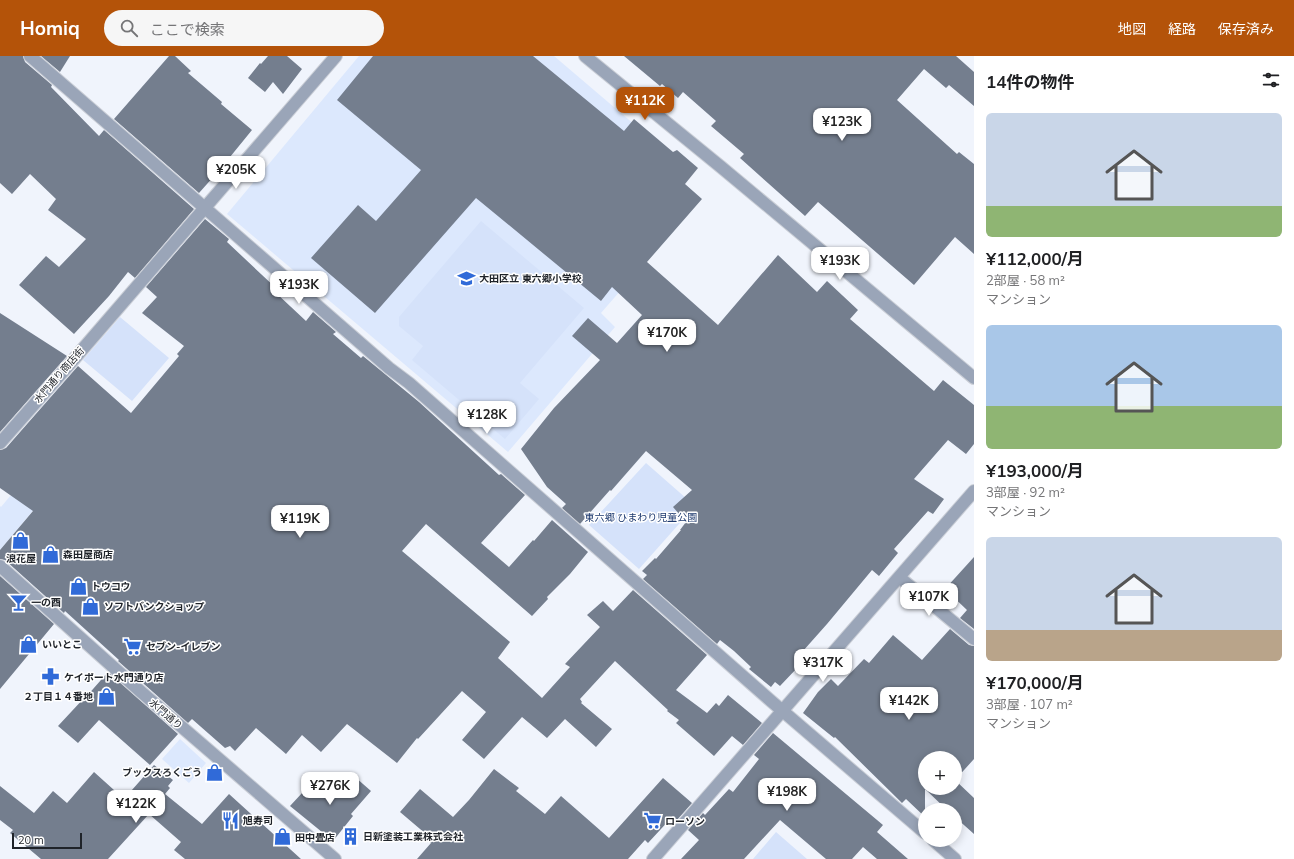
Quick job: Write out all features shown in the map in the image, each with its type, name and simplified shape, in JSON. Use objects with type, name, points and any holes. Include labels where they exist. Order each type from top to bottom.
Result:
[{"type":"street","points":[[30,56],[383,363],[409,383],[918,827]]},
{"type":"street","name":"水門通り商店街","points":[[0,443],[336,56]]},
{"type":"street","points":[[585,56],[726,171],[974,378]]},
{"type":"street","points":[[653,859],[974,491]]},
{"type":"street","name":"水門通り","points":[[0,566],[140,691],[335,859]]},
{"type":"street","points":[[899,577],[974,640]]},
{"type":"street","points":[[941,847],[955,859]]},
{"type":"shaded area","name":"大田区立 東六郷小学校","points":[[359,56],[554,56],[635,125],[662,243],[601,313],[615,327],[508,452],[227,214]]},
{"type":"shaded area","points":[[16,489],[36,507],[0,550],[0,506],[1,507]]},
{"type":"shaded area","points":[[180,739],[206,763],[189,783],[162,759]]},
{"type":"green space","points":[[481,221],[584,308],[520,383],[539,399],[505,439],[412,360],[423,346],[399,326],[399,317]]},
{"type":"green space","points":[[120,317],[169,358],[132,401],[83,360]]},
{"type":"green space","name":"東六郷 ひまわり児童公園","points":[[646,463],[695,506],[639,569],[589,525]]},
{"type":"green space","points":[[776,832],[807,859],[753,859]]},
{"type":"building","points":[[0,56],[23,56],[25,62],[52,85],[51,87],[99,136],[104,130],[194,209],[135,278],[128,272],[109,296],[74,334],[19,285],[46,256],[59,267],[86,239],[48,210],[56,199],[30,174],[12,194],[0,183]]},
{"type":"building","points":[[41,56],[70,56],[60,72]]},
{"type":"building","points":[[169,56],[175,56],[191,71],[188,73],[222,102],[221,104],[252,130],[231,157],[199,193],[114,119]]},
{"type":"building","points":[[268,56],[287,56],[302,69],[283,94],[273,82],[265,92],[248,78],[260,63],[261,64]]},
{"type":"building","points":[[373,56],[533,56],[624,131],[634,119],[673,152],[677,150],[698,168],[685,184],[702,199],[647,262],[718,325],[778,255],[817,292],[827,281],[858,310],[850,319],[934,391],[943,380],[974,405],[974,444],[966,454],[948,440],[914,479],[944,499],[933,514],[928,511],[894,549],[898,553],[879,576],[872,570],[803,651],[805,653],[795,664],[798,667],[780,686],[775,682],[771,687],[749,669],[751,667],[734,651],[720,640],[717,644],[643,579],[647,575],[642,571],[655,558],[656,559],[686,522],[673,507],[692,490],[646,451],[580,524],[562,508],[566,504],[547,487],[521,449],[554,408],[600,360],[572,336],[588,318],[617,343],[642,315],[612,287],[601,301],[476,198],[375,313],[311,258],[358,205],[376,221],[421,170],[337,100]]},
{"type":"building","points":[[624,56],[956,56],[974,72],[974,106],[949,85],[946,88],[924,69],[897,100],[957,154],[959,152],[974,164],[974,254],[955,237],[914,285],[818,202],[805,216],[740,158],[744,154],[711,126],[716,121],[683,92],[678,98],[662,84],[660,86]]},
{"type":"building","points":[[205,219],[229,239],[227,242],[277,289],[275,292],[306,321],[313,312],[336,332],[333,334],[361,358],[363,356],[419,402],[499,475],[501,474],[525,495],[481,543],[509,567],[552,520],[588,552],[570,574],[547,597],[548,599],[532,616],[426,524],[402,551],[510,642],[498,658],[542,698],[570,667],[565,664],[600,627],[587,615],[603,601],[613,611],[633,590],[707,655],[676,690],[707,713],[716,703],[719,706],[728,695],[762,723],[743,745],[732,736],[714,756],[676,723],[679,720],[667,711],[668,710],[615,661],[580,699],[582,702],[581,703],[612,729],[596,747],[565,719],[547,738],[522,717],[484,759],[462,740],[486,712],[462,691],[418,739],[417,738],[397,763],[347,724],[321,752],[302,735],[286,754],[256,728],[235,751],[230,746],[225,748],[192,719],[188,723],[118,661],[119,660],[65,611],[64,613],[5,560],[0,559],[0,550],[33,511],[0,488],[0,450],[6,448],[78,366],[131,413],[179,356],[177,354],[184,346],[142,313],[157,297],[146,287]]},
{"type":"building","points":[[0,313],[67,356],[0,432]]},
{"type":"building","points":[[974,557],[974,629],[960,618],[967,610],[945,589]]},
{"type":"building","points":[[0,576],[54,624],[0,689]]},
{"type":"building","points":[[950,629],[969,645],[974,646],[974,759],[962,772],[962,751],[918,751],[918,795],[925,795],[925,803],[918,803],[918,810],[906,799],[902,803],[835,737],[834,738],[803,713],[818,692],[831,679],[838,686],[864,659],[869,663],[893,635],[922,660]]},
{"type":"building","points":[[108,672],[178,734],[150,765],[99,720],[78,743],[58,726]]},
{"type":"building","points":[[773,733],[883,825],[877,832],[908,859],[877,859],[863,847],[852,859],[826,859],[780,820],[744,859],[681,859],[699,840],[688,830],[703,813],[705,815],[729,789],[733,792],[759,759],[754,755]]},
{"type":"building","points":[[154,765],[173,780],[168,786],[170,788],[165,794],[202,824],[229,794],[301,859],[185,859],[174,850],[181,842],[149,814],[108,859],[41,859],[10,833],[13,830],[0,820],[0,786],[34,813],[53,791],[67,803],[94,772],[124,799]]},
{"type":"building","points":[[494,769],[519,788],[516,791],[545,814],[561,796],[609,838],[663,778],[692,803],[677,820],[673,816],[648,843],[645,840],[628,859],[417,859],[433,840],[400,812],[420,789],[453,817]]},
{"type":"building","points":[[355,777],[371,791],[351,814],[353,816],[333,841],[290,806],[315,779],[333,796],[343,785],[345,787]]},
{"type":"building","points":[[962,787],[974,798],[974,834],[962,823],[962,803],[940,803],[931,795],[962,795]]},
{"type":"place","name":"大田区立 東六郷小学校","points":[[466,278]]},
{"type":"place","name":"浪花屋","points":[[21,541]]},
{"type":"place","name":"森田屋商店","points":[[50,554]]},
{"type":"place","name":"トウコウ","points":[[78,586]]},
{"type":"place","name":"一の酉","points":[[18,602]]},
{"type":"place","name":"ソフトバンクショップ","points":[[91,606]]},
{"type":"place","name":"いいとこ","points":[[29,644]]},
{"type":"place","name":"セブン-イレブン","points":[[133,646]]},
{"type":"place","name":"ケイポート水門通り店","points":[[51,677]]},
{"type":"place","name":"２丁目１４番地","points":[[106,696]]},
{"type":"place","name":"ブックスろくごう","points":[[215,772]]},
{"type":"place","name":"旭寿司","points":[[230,820]]},
{"type":"place","name":"ローソン","points":[[652,821]]},
{"type":"place","name":"日新塗装工業株式会社","points":[[350,836]]},
{"type":"place","name":"田中畳店","points":[[282,837]]}]
